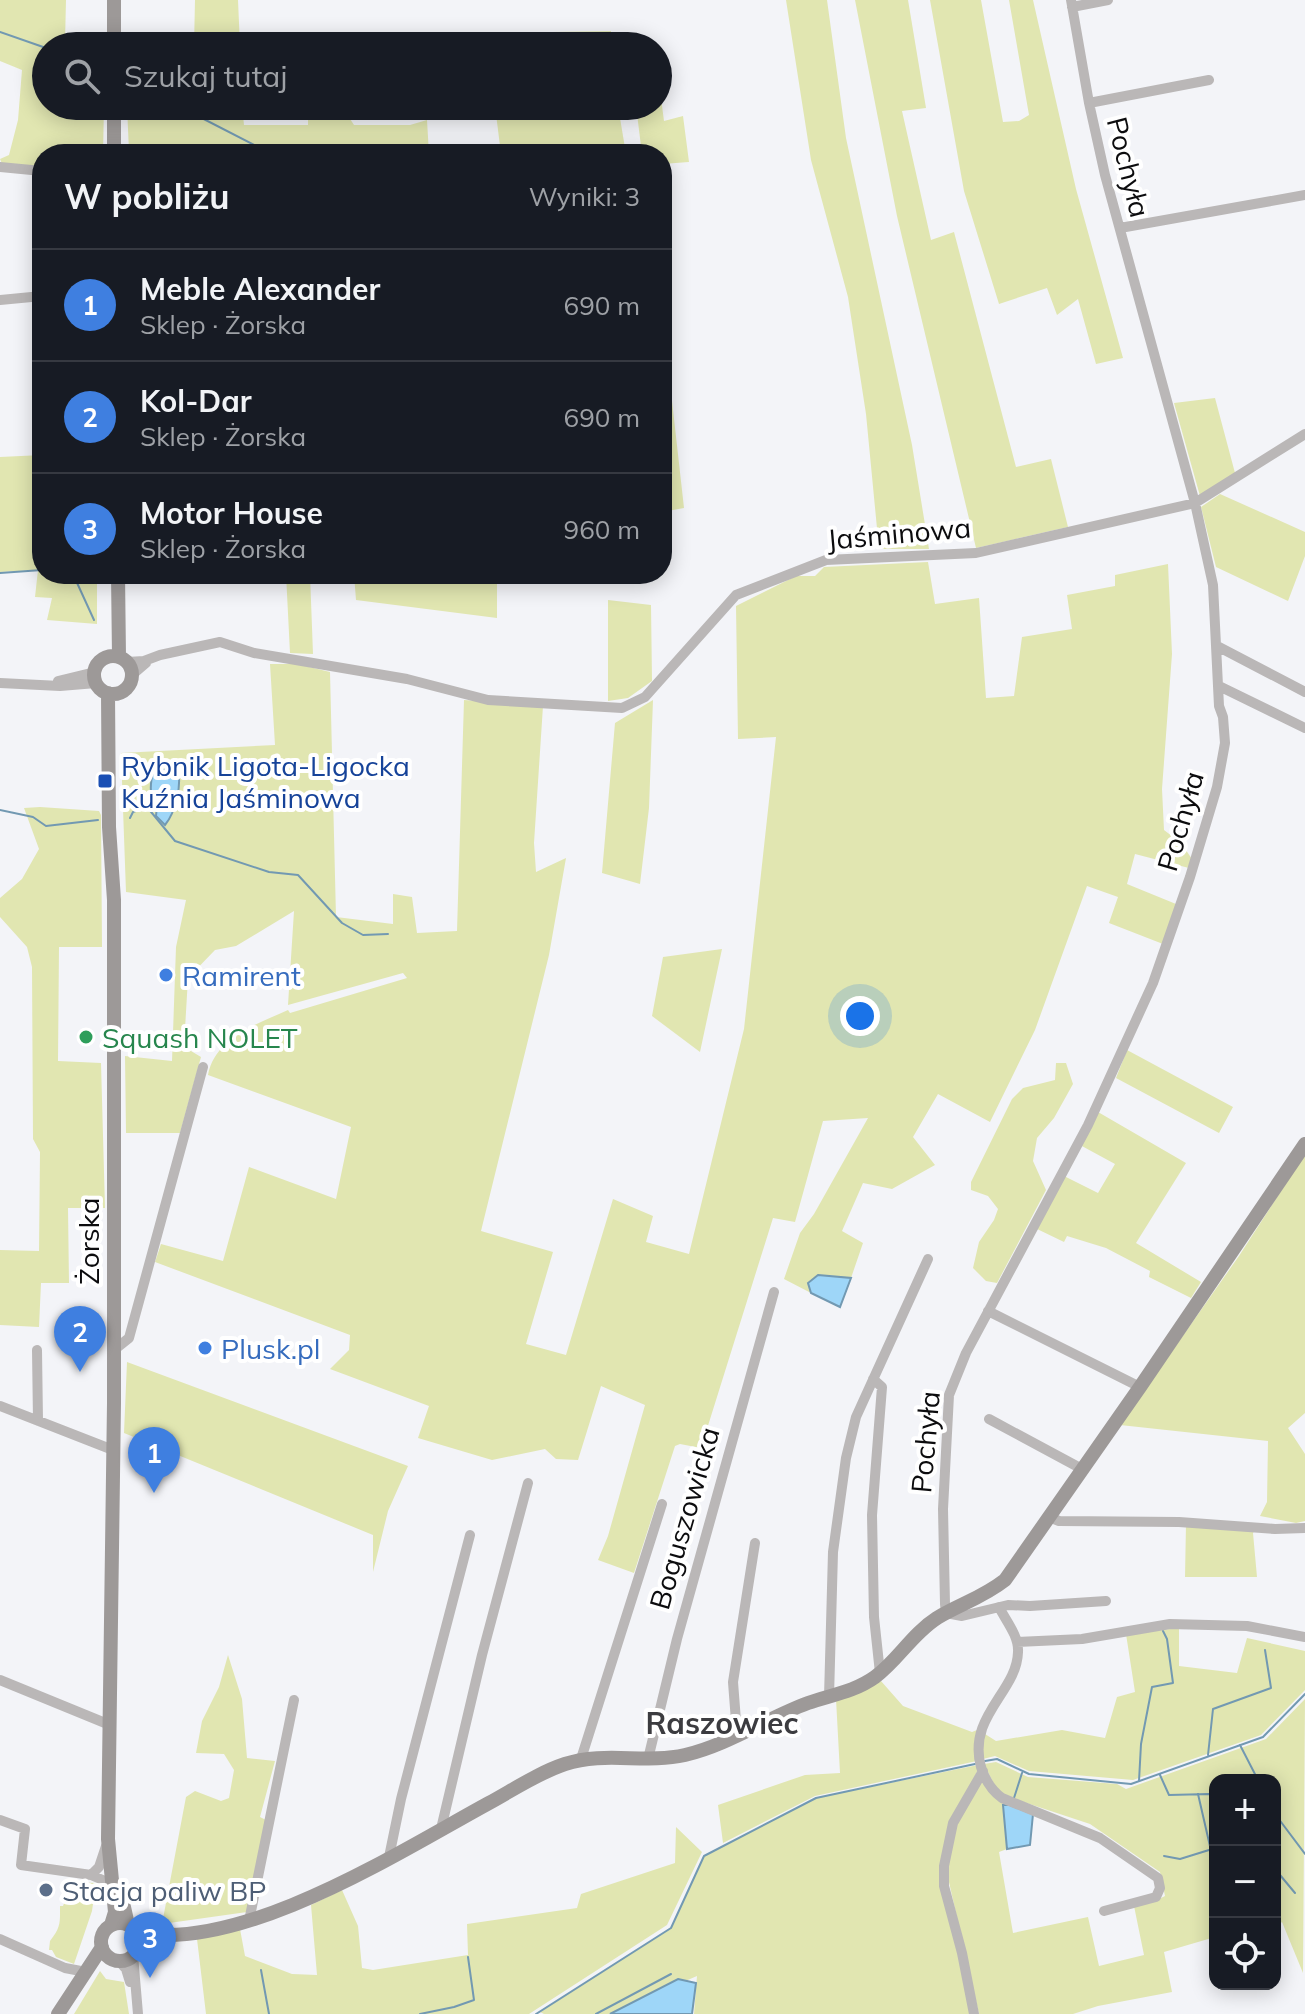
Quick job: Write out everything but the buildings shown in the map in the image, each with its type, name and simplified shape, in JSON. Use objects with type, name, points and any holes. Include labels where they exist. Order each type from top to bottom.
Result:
[{"type":"main road","points":[[114,0],[114,32]]},
{"type":"main road","points":[[114,120],[114,144]]},
{"type":"main road","points":[[110,584],[111,613],[121,663],[129,685],[104,685],[99,663],[121,663]]},
{"type":"main road","points":[[118,584],[121,663]]},
{"type":"main road","name":"Żorska","points":[[104,685],[115,759],[119,867],[114,900],[114,1350],[108,1839],[115,1914],[111,1925]]},
{"type":"main road","points":[[69,2014],[98,1968],[116,1960],[134,1940],[210,1930],[278,1912],[565,1764],[606,1757],[648,1759],[686,1755],[809,1703],[853,1690],[880,1673],[917,1634],[946,1613],[975,1601],[1005,1580],[1305,1144]]},
{"type":"main road","name":"Żorska","points":[[109,1787],[120,1886],[134,1940]]},
{"type":"main road","points":[[58,2014],[102,1947],[102,1936],[111,1925],[118,1923],[134,1940]]},
{"type":"main road","points":[[102,1947],[116,1960]]},
{"type":"street","name":"Pochyła","points":[[946,1613],[943,1509],[949,1395],[966,1353],[1088,1125],[1153,983],[1217,787],[1225,743],[1213,585],[1195,503],[1089,103],[1071,3],[1108,0]]},
{"type":"street","points":[[1089,103],[1209,80]]},
{"type":"street","points":[[0,167],[32,170]]},
{"type":"street","points":[[1120,228],[1305,195]]},
{"type":"street","points":[[0,300],[32,297]]},
{"type":"street","name":"Jaśminowa","points":[[121,663],[220,642],[254,653],[407,679],[488,700],[622,708],[645,697],[736,595],[826,560],[976,553],[1195,503],[1305,434]]},
{"type":"street","points":[[1217,646],[1305,692]]},
{"type":"street","points":[[0,683],[104,685]]},
{"type":"street","points":[[1219,686],[1305,728]]},
{"type":"street","points":[[114,1350],[129,1338],[203,1067]]},
{"type":"street","points":[[829,1697],[833,1552],[846,1458],[856,1417],[928,1259]]},
{"type":"street","name":"Boguszowicka","points":[[648,1759],[677,1639],[774,1292]]},
{"type":"street","points":[[988,1311],[1140,1387]]},
{"type":"street","points":[[37,1350],[38,1421]]},
{"type":"street","points":[[873,1379],[882,1387],[872,1515],[874,1617],[880,1673]]},
{"type":"street","points":[[0,1406],[113,1450]]},
{"type":"street","points":[[989,1419],[1082,1469]]},
{"type":"street","points":[[441,1829],[482,1655],[528,1483]]},
{"type":"street","name":"Boguszowicka","points":[[580,1762],[662,1504]]},
{"type":"street","points":[[1049,1517],[1059,1521],[1179,1522],[1259,1529],[1305,1528]]},
{"type":"street","points":[[389,1857],[401,1799],[470,1535]]},
{"type":"street","points":[[737,1734],[733,1682],[755,1543]]},
{"type":"street","points":[[946,1613],[962,1616],[999,1607],[1106,1601]]},
{"type":"street","points":[[999,1607],[1017,1642],[1016,1665],[982,1730],[979,1755],[983,1771],[993,1790],[1002,1798],[1100,1838],[1158,1878],[1160,1891],[1156,1897],[1104,1911]]},
{"type":"street","points":[[1017,1642],[1082,1639],[1170,1624],[1247,1626],[1305,1637]]},
{"type":"street","points":[[0,1680],[110,1725]]},
{"type":"street","points":[[249,1921],[294,1700]]},
{"type":"street","points":[[974,2014],[944,1886],[944,1866],[956,1816],[983,1771]]},
{"type":"street","points":[[0,1820],[25,1829],[21,1865],[91,1875],[112,1884]]},
{"type":"street","name":"Żorska","points":[[91,1875],[101,1864],[108,1839]]},
{"type":"street","points":[[0,1939],[65,1968],[86,1972]]},
{"type":"street","name":"Żorska","points":[[134,1940],[137,2011]]},
{"type":"street","name":"Żorska","points":[[116,1960],[126,1969],[137,2011]]},
{"type":"street","points":[[65,1968],[70,1981],[68,1997]]},
{"type":"green space","points":[[0,0],[66,0],[65,32],[32,32],[32,120],[104,120],[103,144],[32,144],[32,166],[2,164],[0,159],[9,155],[18,120],[22,70],[0,61]]},
{"type":"green space","points":[[195,0],[238,0],[239,32],[194,32]]},
{"type":"green space","points":[[786,0],[827,0],[846,138],[912,445],[929,549],[879,549],[866,414],[848,297],[811,160]]},
{"type":"green space","points":[[855,0],[908,0],[926,108],[902,111],[931,240],[954,232],[1016,467],[1051,459],[1068,527],[976,548],[897,216]]},
{"type":"green space","points":[[930,0],[981,0],[1003,122],[1019,121],[1029,115],[1009,0],[1033,0],[1076,189],[1123,358],[1096,364],[1078,299],[1057,315],[1047,288],[999,304],[964,191]]},
{"type":"green space","points":[[683,116],[689,162],[672,163],[672,144],[641,144],[638,120],[664,121]]},
{"type":"green space","points":[[128,120],[243,120],[244,125],[308,125],[308,120],[351,120],[354,125],[410,125],[427,120],[428,144],[129,144]]},
{"type":"green space","points":[[497,120],[620,120],[624,144],[500,144]]},
{"type":"green space","points":[[1215,398],[1235,473],[1200,496],[1174,403]]},
{"type":"green space","points":[[672,401],[684,508],[672,510]]},
{"type":"green space","points":[[32,455],[32,570],[0,572],[0,457]]},
{"type":"green space","points":[[1220,494],[1305,532],[1305,556],[1288,601],[1216,567],[1201,507]]},
{"type":"green space","points":[[928,562],[935,604],[979,598],[986,698],[1014,696],[1022,637],[1072,629],[1067,595],[1115,586],[1115,575],[1168,564],[1172,654],[1162,789],[1164,830],[1181,843],[1192,859],[1189,868],[1135,854],[1127,884],[1176,904],[1163,944],[1109,923],[1118,897],[1087,886],[1035,1030],[990,1122],[938,1094],[913,1137],[935,1165],[892,1189],[863,1183],[842,1231],[863,1243],[851,1278],[826,1275],[808,1283],[811,1293],[784,1279],[800,1233],[868,1118],[823,1121],[795,1222],[773,1218],[701,1448],[675,1446],[634,1573],[598,1560],[608,1536],[645,1405],[601,1386],[578,1460],[556,1459],[545,1449],[492,1460],[418,1438],[429,1406],[330,1369],[349,1350],[350,1335],[155,1262],[161,1244],[223,1261],[249,1167],[336,1199],[351,1127],[208,1075],[212,1062],[219,1051],[239,1034],[288,1010],[290,1013],[407,978],[403,973],[288,1005],[294,911],[236,946],[215,950],[188,978],[186,1048],[201,1057],[180,1133],[126,1133],[125,1056],[172,1061],[176,947],[186,900],[126,892],[121,753],[275,745],[270,664],[297,664],[330,672],[336,917],[393,924],[393,894],[412,897],[417,933],[457,931],[464,700],[543,706],[534,843],[536,872],[566,858],[549,955],[481,1231],[553,1252],[526,1344],[566,1355],[613,1199],[653,1216],[646,1242],[689,1254],[744,1029],[776,737],[738,739],[736,606],[796,576],[815,576],[824,567]]},
{"type":"green space","points":[[36,584],[97,584],[97,624],[47,620],[52,598],[35,597]]},
{"type":"green space","points":[[287,584],[310,584],[313,654],[290,653]]},
{"type":"green space","points":[[355,584],[497,584],[497,618],[356,600]]},
{"type":"green space","points":[[608,600],[651,605],[652,681],[628,698],[608,701]]},
{"type":"green space","points":[[653,700],[649,808],[640,884],[602,873],[615,723]]},
{"type":"green space","points":[[24,808],[99,811],[101,815],[102,947],[59,947],[58,1061],[101,1063],[105,1208],[68,1208],[69,1283],[41,1283],[39,1327],[0,1325],[0,1250],[39,1251],[40,1152],[33,1139],[32,967],[27,947],[0,917],[0,898],[22,879],[39,849]]},
{"type":"green space","points":[[722,949],[700,1052],[652,1016],[663,957]]},
{"type":"green space","points":[[1127,1050],[1233,1107],[1219,1133],[1116,1078]]},
{"type":"green space","points":[[1056,1063],[1066,1063],[1073,1084],[1054,1118],[1037,1138],[1033,1161],[1046,1190],[997,1283],[986,1281],[973,1268],[979,1242],[998,1209],[988,1196],[971,1190],[971,1182],[1012,1099],[1023,1088],[1055,1080]]},
{"type":"green space","points":[[1098,1112],[1186,1163],[1136,1243],[1201,1282],[1191,1298],[1149,1277],[1150,1271],[1106,1248],[1067,1236],[1064,1242],[1035,1228],[1064,1176],[1098,1193],[1115,1164],[1080,1145]]},
{"type":"green space","points":[[1305,1154],[1305,1413],[1288,1428],[1305,1454],[1305,1521],[1296,1523],[1260,1516],[1267,1502],[1268,1441],[1120,1425],[1239,1256]]},
{"type":"green space","points":[[127,1362],[408,1466],[388,1511],[373,1572],[373,1535],[124,1433]]},
{"type":"green space","points":[[1186,1524],[1255,1530],[1257,1577],[1185,1577]]},
{"type":"green space","points":[[1179,1628],[1179,1666],[1237,1673],[1247,1638],[1305,1651],[1305,1690],[1261,1735],[1133,1780],[1029,1771],[995,1756],[983,1759],[981,1743],[985,1734],[996,1741],[1062,1730],[1105,1738],[1117,1697],[1135,1692],[1126,1634]]},
{"type":"green space","points":[[228,1655],[242,1699],[247,1758],[275,1761],[260,1817],[266,1820],[247,1912],[162,1924],[186,1797],[195,1791],[221,1801],[229,1798],[234,1770],[224,1754],[196,1753],[202,1721],[219,1687]]},
{"type":"green space","points":[[881,1681],[903,1706],[972,1732],[977,1730],[977,1761],[815,1796],[723,1843],[718,1805],[805,1775],[840,1773],[836,1699]]},
{"type":"green space","points":[[1305,1699],[1303,1973],[1281,1923],[1281,1774],[1209,1774],[1209,1939],[1164,1952],[1172,1992],[1073,2014],[979,2014],[946,1869],[951,1916],[975,2014],[694,2014],[697,1976],[609,2014],[540,2012],[671,1928],[704,1856],[816,1798],[978,1765],[955,1821],[983,1778],[1010,1805],[1003,1805],[1007,1849],[999,1852],[1013,1933],[1088,1917],[1099,1966],[1144,1955],[1134,1906],[1165,1896],[1160,1872],[1090,1824],[1005,1796],[995,1786],[984,1764],[996,1762],[1028,1777],[1117,1784],[1126,1789],[1266,1739]]},
{"type":"green space","points":[[676,1827],[702,1852],[667,1925],[529,2014],[206,2014],[197,1939],[240,1929],[245,1956],[292,1974],[317,1975],[311,1905],[342,1890],[358,1926],[362,1968],[373,1970],[468,1955],[467,1924],[577,1908],[581,1894],[675,1863]]},
{"type":"green space","points":[[72,1882],[96,1883],[92,1911],[74,1964],[56,1957],[49,1950],[50,1941],[59,1925],[60,1906],[63,1906]]},
{"type":"green space","points":[[100,1971],[106,1979],[124,1982],[129,2014],[74,2014]]},
{"type":"water","points":[[177,767],[177,798],[165,825],[156,816],[157,806],[151,790],[153,772]]},
{"type":"water","points":[[818,1275],[851,1278],[840,1307],[811,1293],[808,1283]]},
{"type":"water","points":[[1003,1805],[1033,1814],[1030,1845],[1007,1849]]},
{"type":"water","points":[[678,1979],[696,1983],[692,2014],[610,2014]]},
{"type":"waterway","points":[[0,32],[32,43]]},
{"type":"waterway","points":[[206,120],[252,144]]},
{"type":"waterway","points":[[0,573],[32,571]]},
{"type":"waterway","points":[[78,584],[94,620]]},
{"type":"waterway","points":[[130,818],[133,812],[147,807],[175,841],[269,872],[298,875],[342,923],[363,935],[388,934]]},
{"type":"waterway","points":[[0,810],[33,817],[46,826],[98,820]]},
{"type":"waterway","points":[[1139,1781],[1141,1744],[1152,1687],[1173,1683],[1167,1639],[1163,1631]]},
{"type":"waterway","points":[[1208,1755],[1213,1709],[1271,1688],[1265,1650]]},
{"type":"waterway","points":[[985,1761],[997,1759],[1029,1774],[1131,1784],[1263,1737],[1305,1694]]},
{"type":"waterway","points":[[1240,1745],[1255,1774]]},
{"type":"waterway","points":[[536,2014],[671,1928],[704,1856],[816,1798],[975,1764]]},
{"type":"waterway","points":[[1014,1798],[1022,1773]]},
{"type":"waterway","points":[[1160,1775],[1169,1795],[1209,1794]]},
{"type":"waterway","points":[[1198,1794],[1210,1846]]},
{"type":"waterway","points":[[1281,1822],[1305,1854]]},
{"type":"waterway","points":[[1164,1856],[1180,1859],[1209,1850]]},
{"type":"waterway","points":[[1281,1876],[1295,1893]]},
{"type":"waterway","points":[[420,2014],[474,2000],[468,1957]]},
{"type":"waterway","points":[[261,1970],[269,2014]]},
{"type":"waterway","points":[[596,2014],[671,1974]]},
{"type":"place","name":"Rybnik Ligota-Ligocka Kuźnia Jaśminowa","points":[[105,781]]},
{"type":"place","name":"Ramirent","points":[[166,975]]},
{"type":"place","name":"Squash NOLET","points":[[86,1037]]},
{"type":"place","name":"Plusk.pl","points":[[205,1348]]},
{"type":"place","name":"Kol-Dar","points":[[80,1372]]},
{"type":"place","name":"Meble Alexander","points":[[154,1493]]},
{"type":"place","name":"Stacja paliw BP","points":[[46,1890]]},
{"type":"place","name":"Motor House","points":[[150,1978]]},
{"type":"district","name":"Raszowiec","points":[[722,1723]]}]
